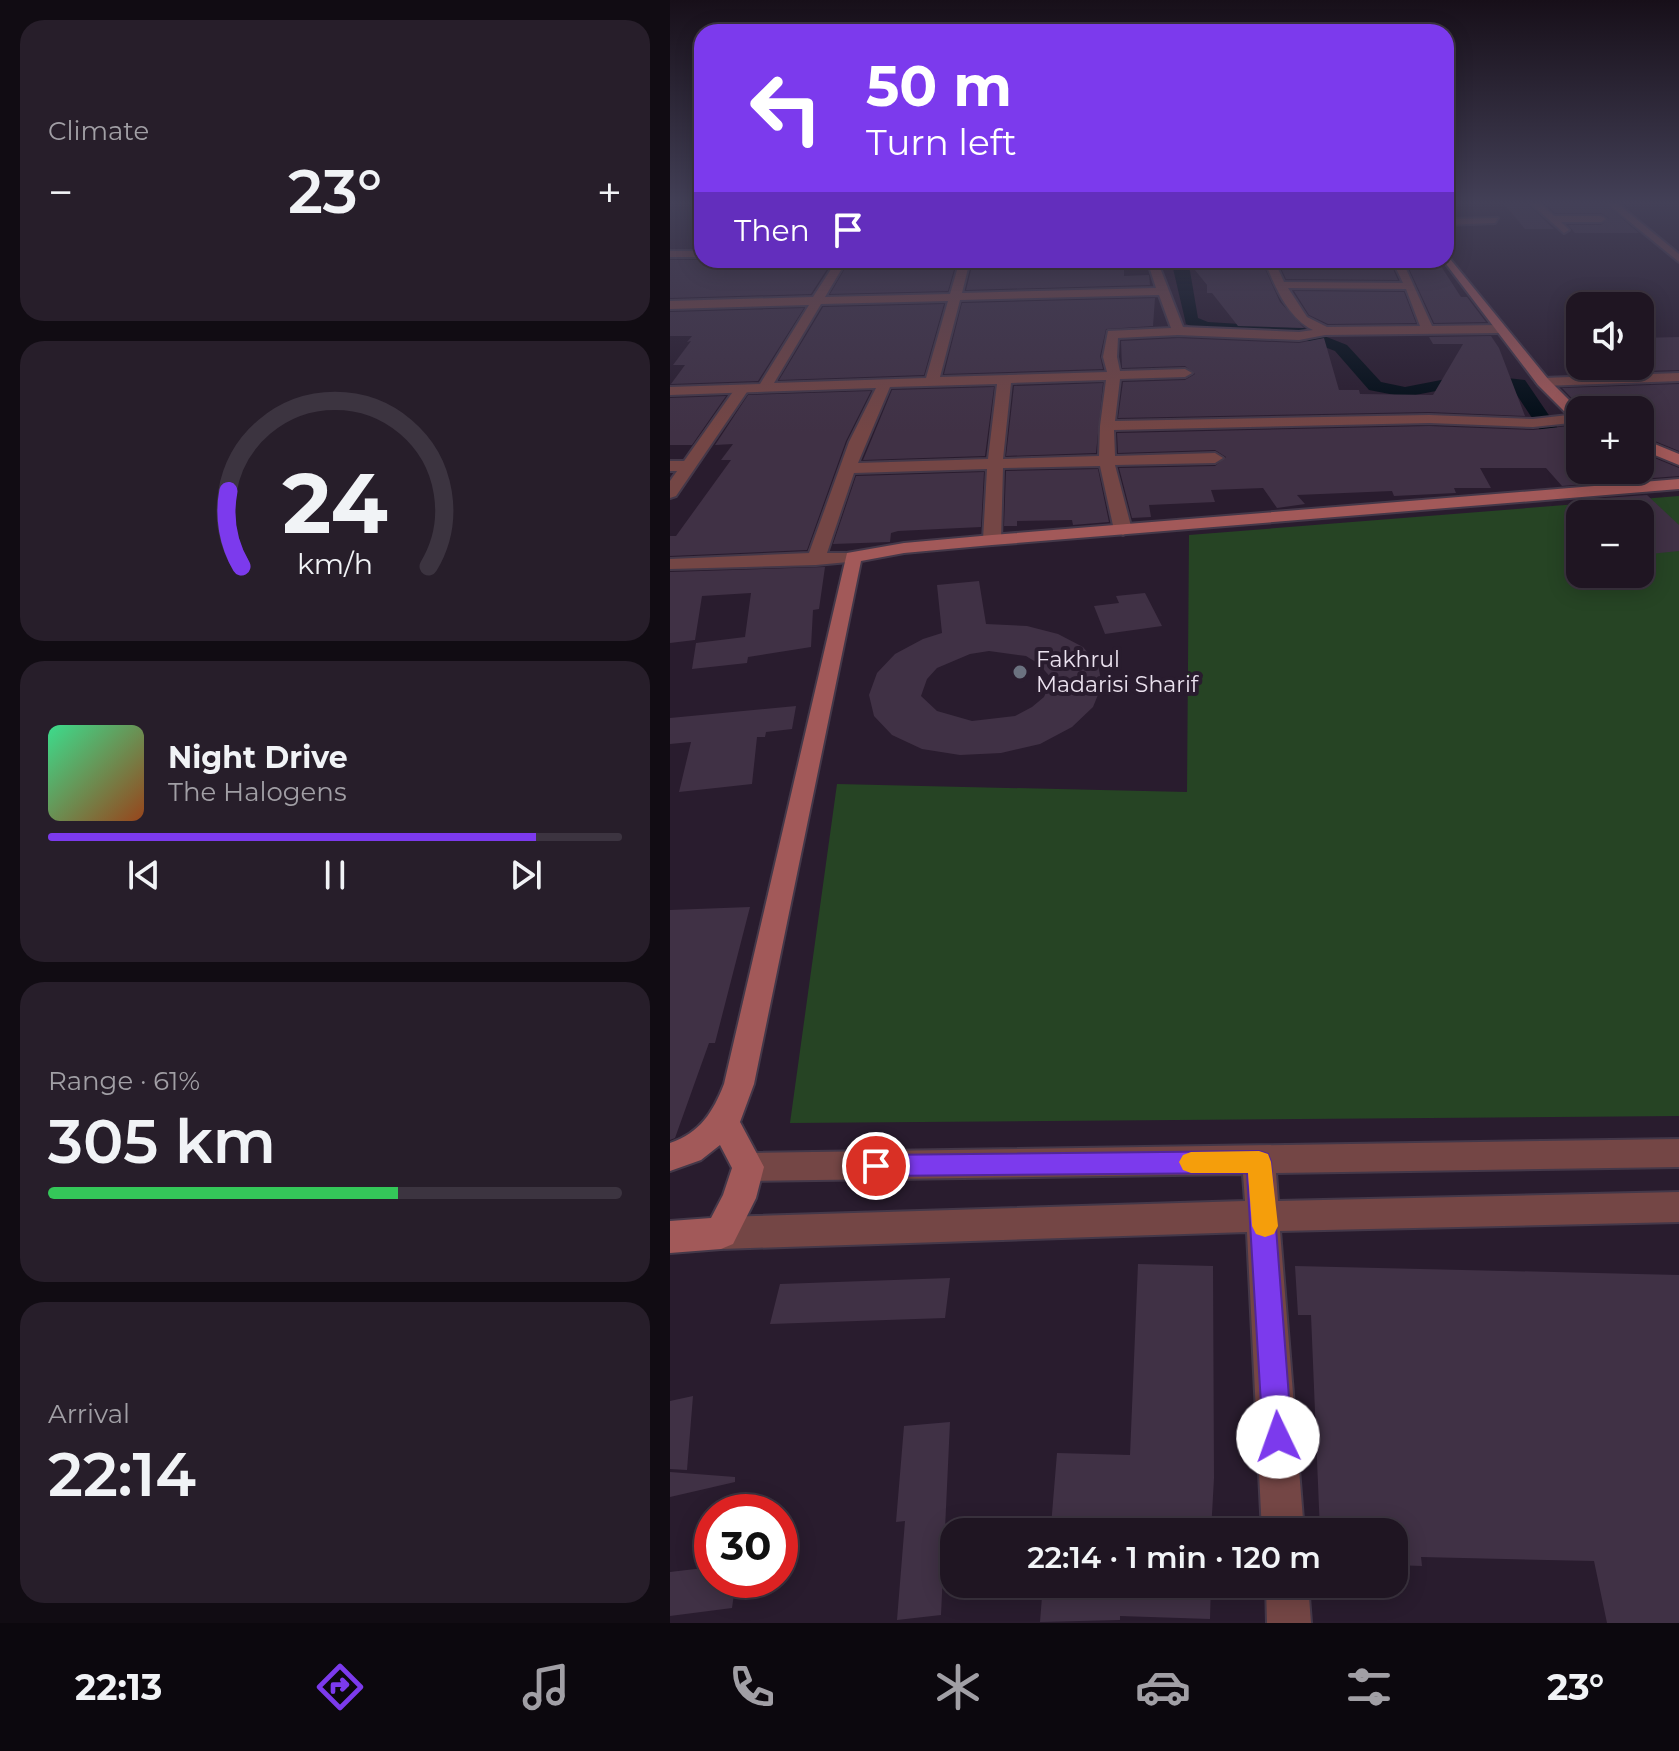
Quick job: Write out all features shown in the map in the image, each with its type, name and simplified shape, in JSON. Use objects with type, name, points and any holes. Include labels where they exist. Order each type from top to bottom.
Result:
[{"type":"main road","points":[[1463,280],[1499,329],[1566,405]]},
{"type":"main road","points":[[1654,449],[1679,460]]},
{"type":"main road","points":[[670,1157],[690,1150],[724,1123],[739,1084],[853,557],[904,548],[992,540],[1678,484]]},
{"type":"main road","points":[[670,1237],[721,1233],[739,1198],[748,1167],[724,1123]]},
{"type":"street","points":[[766,385],[831,280]]},
{"type":"street","points":[[932,380],[959,280]]},
{"type":"street","points":[[1158,280],[1178,331]]},
{"type":"street","points":[[1278,280],[1303,320],[1325,331]]},
{"type":"street","points":[[1407,280],[1428,331]]},
{"type":"street","points":[[1280,285],[1410,286]]},
{"type":"street","points":[[670,305],[1162,291]]},
{"type":"street","points":[[1123,530],[1107,463],[1107,426],[1114,375],[1110,357],[1112,334],[1178,331],[1299,336],[1325,331],[1499,329]]},
{"type":"street","points":[[670,391],[742,389],[766,385],[1185,373]]},
{"type":"street","points":[[1543,382],[1679,377]]},
{"type":"street","points":[[992,540],[995,464],[1005,378]]},
{"type":"street","points":[[816,560],[848,468],[886,382]]},
{"type":"street","points":[[670,493],[742,389]]},
{"type":"street","points":[[1107,426],[1429,419],[1533,423],[1566,419]]},
{"type":"street","points":[[848,468],[1215,458]]},
{"type":"street","points":[[670,466],[688,466]]},
{"type":"street","points":[[670,564],[853,557]]},
{"type":"street","points":[[748,1167],[1259,1162],[1679,1153]]},
{"type":"street","points":[[1259,1162],[1282,1518]]},
{"type":"street","points":[[721,1233],[1679,1207]]},
{"type":"street","points":[[1288,1598],[1289,1623]]},
{"type":"green space","points":[[1679,496],[1679,1116],[790,1123],[837,784],[1187,792],[1189,535],[1566,505],[1566,588],[1654,588],[1654,500],[1629,500]]},
{"type":"building","points":[[670,280],[820,280],[811,294],[670,298]]},
{"type":"building","points":[[838,280],[951,280],[948,291],[830,294]]},
{"type":"building","points":[[969,280],[1149,280],[1150,285],[966,290]]},
{"type":"building","points":[[1203,280],[1270,280],[1280,302],[1304,328],[1238,326],[1212,293],[1207,293],[1207,285]]},
{"type":"building","points":[[1414,280],[1450,280],[1461,297],[1467,297],[1486,322],[1434,323]]},
{"type":"building","points":[[1294,291],[1404,292],[1416,323],[1328,324],[1309,315]]},
{"type":"building","points":[[1155,298],[1153,326],[1106,329],[1100,356],[1103,369],[944,374],[962,303]]},
{"type":"building","points":[[944,304],[924,375],[779,380],[823,307]]},
{"type":"building","points":[[804,308],[758,381],[671,384],[685,365],[673,365],[692,336],[670,336],[670,312]]},
{"type":"building","points":[[1491,336],[1499,348],[1525,416],[1429,412],[1118,418],[1123,382],[1185,380],[1195,374],[1185,366],[1122,368],[1121,341],[1178,338],[1299,343],[1324,338],[1339,390],[1359,390],[1360,394],[1433,395],[1463,344],[1433,344],[1429,337]]},
{"type":"building","points":[[1679,337],[1679,370],[1654,371],[1654,338]]},
{"type":"building","points":[[1103,383],[1096,453],[1006,456],[1014,386]]},
{"type":"building","points":[[1679,384],[1679,451],[1654,441],[1654,396],[1570,396],[1562,388]]},
{"type":"building","points":[[994,387],[985,456],[863,460],[892,390]]},
{"type":"building","points":[[871,391],[846,441],[807,550],[670,556],[670,536],[676,536],[731,460],[721,460],[733,444],[715,445],[748,395]]},
{"type":"building","points":[[726,396],[692,445],[670,445],[670,398]]},
{"type":"building","points":[[1429,426],[1533,430],[1566,426],[1566,484],[1585,484],[1562,486],[1546,468],[1480,468],[1491,488],[1454,488],[1456,493],[1394,496],[1392,491],[1297,495],[1305,504],[1277,508],[1263,488],[1211,490],[1215,502],[1149,505],[1151,517],[1132,518],[1119,468],[1215,466],[1226,457],[1215,450],[1118,453],[1117,433]]},
{"type":"building","points":[[1654,458],[1679,468],[1679,476],[1654,478]]},
{"type":"building","points":[[1098,469],[1109,522],[1073,525],[1072,520],[1017,521],[1017,526],[1004,526],[1006,471]]},
{"type":"building","points":[[984,472],[981,527],[898,531],[891,533],[890,542],[833,544],[856,476]]},
{"type":"building","points":[[1647,495],[1652,500],[1575,500]]},
{"type":"building","points":[[1654,502],[1679,525],[1679,551],[1654,554]]},
{"type":"building","points":[[825,567],[819,609],[813,610],[811,647],[748,657],[747,663],[692,669],[696,643],[745,637],[751,593],[702,596],[695,640],[670,643],[670,572]]},
{"type":"building","points":[[979,581],[986,624],[1027,626],[1058,634],[1083,647],[1098,665],[1102,685],[1093,707],[1072,727],[1040,744],[1001,753],[960,755],[922,749],[892,735],[874,716],[869,695],[877,673],[895,654],[942,633],[937,585]],"holes":[[[989,651],[1026,656],[1039,664],[1052,679],[1044,697],[1015,716],[972,721],[937,711],[921,696],[927,679],[937,668],[970,654]]]},
{"type":"building","points":[[1145,593],[1162,626],[1105,634],[1094,606],[1119,603],[1116,596]]},
{"type":"building","points":[[796,706],[792,729],[766,732],[765,737],[757,737],[752,784],[679,792],[691,742],[670,744],[670,718]]},
{"type":"building","points":[[750,907],[715,1043],[709,1043],[675,1138],[670,1140],[670,910]]},
{"type":"building","points":[[1138,1264],[1213,1266],[1212,1518],[1052,1518],[1057,1453],[1130,1455]]},
{"type":"building","points":[[1295,1266],[1679,1275],[1679,1623],[1607,1623],[1594,1561],[1421,1557],[1422,1566],[1408,1566],[1408,1518],[1319,1518],[1311,1315],[1298,1315]]},
{"type":"building","points":[[950,1278],[945,1318],[770,1324],[780,1284]]},
{"type":"building","points":[[693,1396],[687,1470],[670,1469],[670,1401]]},
{"type":"building","points":[[950,1422],[946,1518],[940,1518],[941,1615],[897,1620],[905,1521],[896,1522],[904,1426]]},
{"type":"building","points":[[670,1472],[735,1477],[735,1482],[670,1497]]},
{"type":"building","points":[[694,1569],[694,1598],[733,1598],[732,1608],[670,1616],[670,1572]]},
{"type":"building","points":[[1042,1598],[1211,1598],[1210,1619],[1120,1616],[1120,1620],[1040,1622]]},
{"type":"waterway","points":[[1184,280],[1191,321],[1206,327],[1298,331],[1341,348],[1375,386],[1405,392],[1472,379],[1519,384],[1554,437],[1566,442]]},
{"type":"slow traffic","points":[[1191,1162],[1259,1162],[1265,1226]]},
{"type":"place","name":"Fakhrul Madarisi Sharif","points":[[1020,672]]},
{"type":"route","points":[[876,1166],[1259,1162],[1278,1437]]}]
